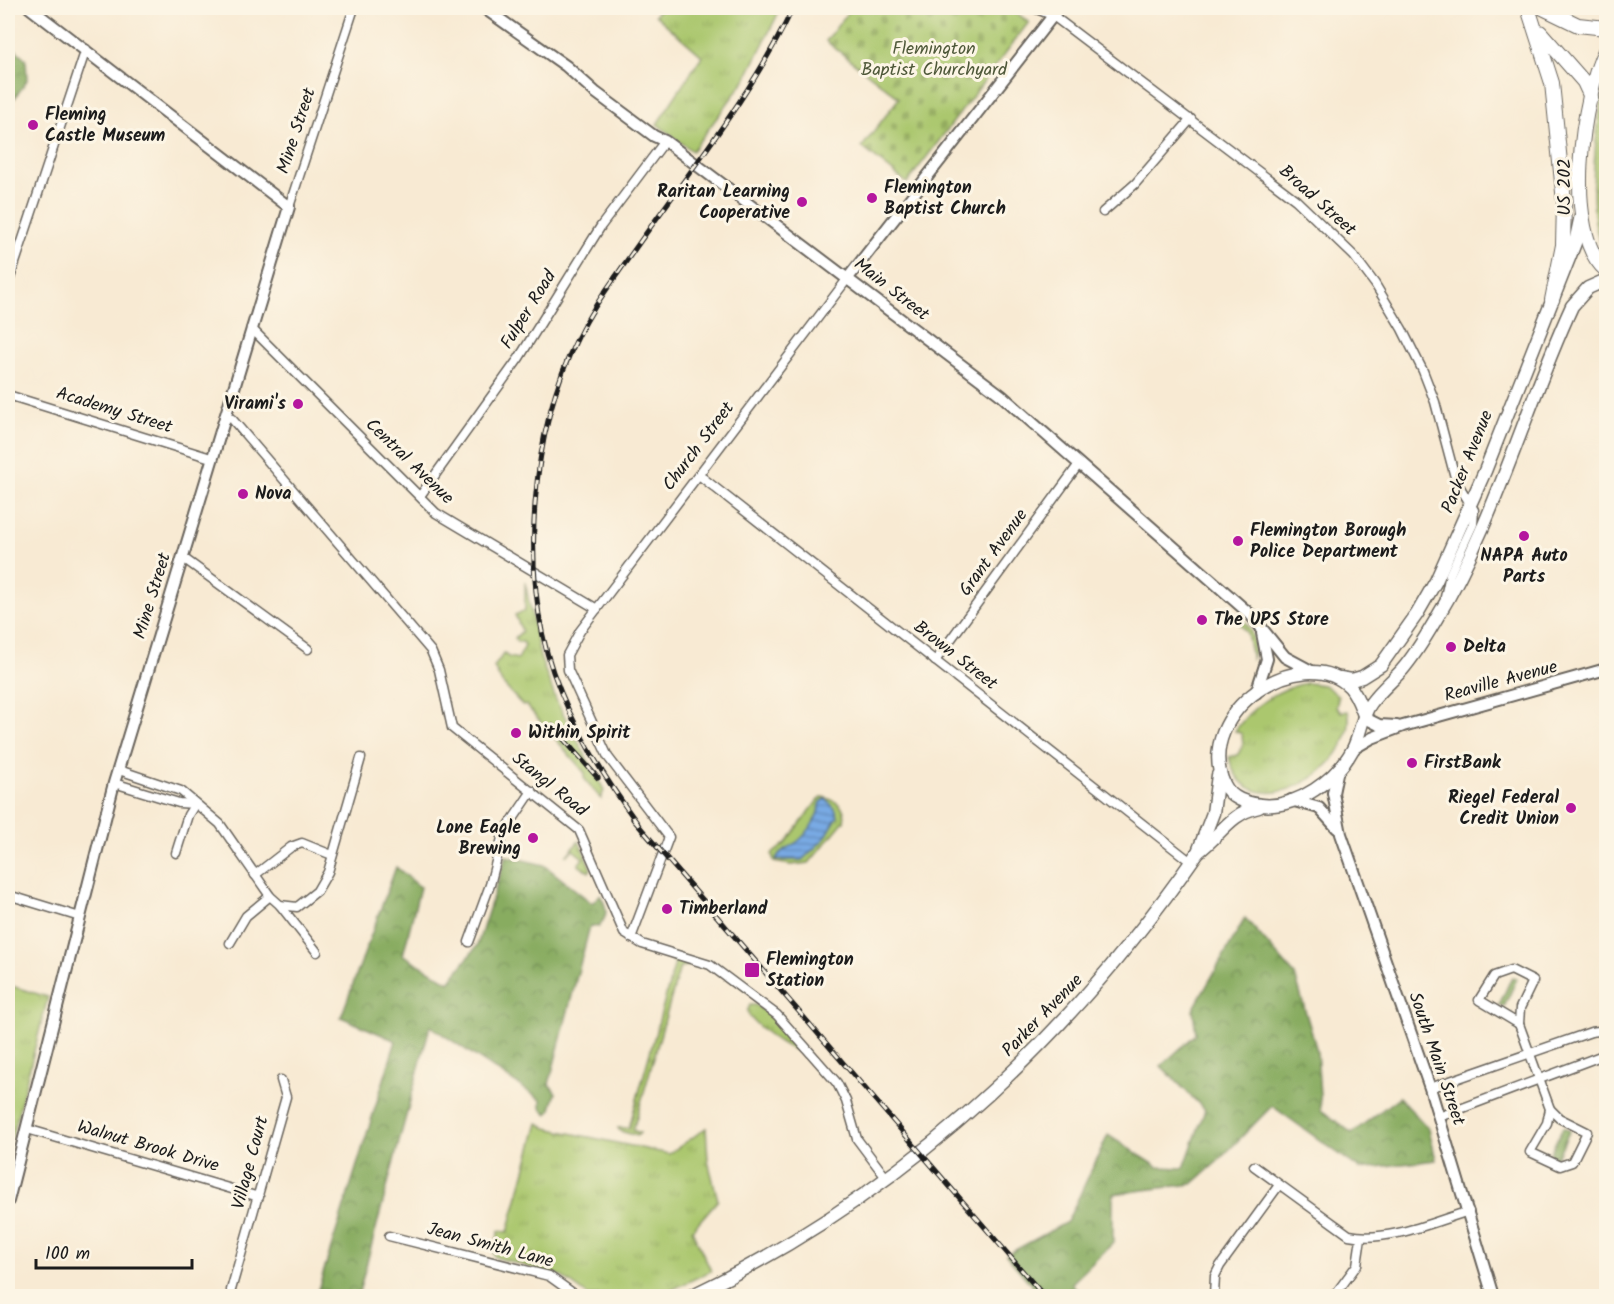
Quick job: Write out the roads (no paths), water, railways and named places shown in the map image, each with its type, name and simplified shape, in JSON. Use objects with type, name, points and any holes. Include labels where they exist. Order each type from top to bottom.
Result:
[{"type":"highway","points":[[1528,8],[1552,82],[1563,202],[1563,246],[1552,300]]},
{"type":"highway","points":[[1543,8],[1578,25],[1606,28]]},
{"type":"highway","points":[[1533,23],[1584,82],[1591,97]]},
{"type":"highway","name":"US 202","points":[[1606,49],[1591,97],[1583,138],[1581,214],[1590,250],[1606,270]]},
{"type":"main road","name":"Packer Avenue","points":[[1334,676],[1352,680],[1368,675],[1391,653],[1436,581],[1471,504],[1575,243],[1581,214]]},
{"type":"main road","points":[[1363,716],[1354,692],[1334,676],[1313,672],[1289,675],[1256,693],[1226,724],[1218,743],[1218,766],[1230,793],[1249,804],[1266,806],[1291,800],[1317,788],[1338,768],[1353,749],[1363,716],[1370,703],[1412,657],[1442,609],[1478,539],[1575,301],[1588,288],[1606,280]]},
{"type":"main road","name":"Parker Avenue","points":[[1194,857],[1216,801],[1218,766]]},
{"type":"main road","name":"Parker Avenue","points":[[691,1296],[781,1249],[887,1179],[979,1104],[1056,1030],[1108,972],[1194,857],[1231,819],[1246,810],[1266,806]]},
{"type":"street","points":[[30,8],[289,207]]},
{"type":"street","name":"Mine Street","points":[[8,1201],[114,783],[250,328],[354,8]]},
{"type":"street","name":"Main Street","points":[[486,8],[1001,395],[1259,624],[1285,657],[1313,672]]},
{"type":"street","name":"Broad Street","points":[[1034,8],[1056,11],[1191,120],[1312,213],[1365,269],[1419,362],[1433,395],[1456,481],[1471,504]]},
{"type":"street","name":"Church Street","points":[[631,938],[669,837],[608,757],[568,670],[566,662],[569,649],[848,278],[1056,11]]},
{"type":"street","points":[[8,284],[86,49]]},
{"type":"street","points":[[1103,212],[1135,184],[1191,120]]},
{"type":"street","name":"Fulper Road","points":[[420,496],[513,366],[601,226],[665,141]]},
{"type":"street","name":"Central Avenue","points":[[250,328],[443,518],[597,609]]},
{"type":"street","points":[[1536,341],[1556,348]]},
{"type":"street","name":"Academy Street","points":[[8,395],[211,458]]},
{"type":"street","name":"Stangl Road","points":[[224,417],[232,419],[431,651],[439,670],[453,729],[579,830],[619,926],[631,938]]},
{"type":"street","name":"Grant Avenue","points":[[935,661],[1079,464]]},
{"type":"street","name":"Brown Street","points":[[699,476],[935,661],[1194,857]]},
{"type":"street","points":[[1442,609],[1450,574],[1473,524],[1474,510],[1471,504]]},
{"type":"street","points":[[182,557],[308,649]]},
{"type":"street","points":[[1256,693],[1267,659],[1259,624]]},
{"type":"street","name":"Reaville Avenue","points":[[1353,749],[1372,738],[1404,726],[1606,669]]},
{"type":"street","name":"Reaville Avenue","points":[[1363,716],[1379,725],[1404,726]]},
{"type":"street","points":[[280,905],[297,907],[311,897],[323,882],[361,758]]},
{"type":"street","name":"South Main Street","points":[[1338,768],[1333,793],[1341,834],[1430,1088],[1493,1296]]},
{"type":"street","points":[[119,770],[181,791],[220,824],[270,896],[280,905],[317,952]]},
{"type":"street","points":[[114,783],[179,803],[195,804]]},
{"type":"street","points":[[469,942],[490,885],[503,834],[532,791]]},
{"type":"street","name":"South Main Street","points":[[1291,800],[1321,809],[1341,834]]},
{"type":"street","points":[[176,853],[188,815],[195,804]]},
{"type":"street","points":[[255,875],[291,847],[302,843],[332,855]]},
{"type":"street","points":[[8,895],[80,916]]},
{"type":"street","points":[[230,943],[246,916],[270,896]]},
{"type":"street","points":[[631,938],[710,965],[777,1015],[837,1083],[846,1101],[857,1139],[887,1179]]},
{"type":"street","points":[[1519,1024],[1479,1000],[1494,976],[1511,970],[1533,981],[1520,1008],[1519,1024],[1550,1109],[1559,1118],[1587,1132],[1572,1162],[1560,1166],[1530,1152],[1547,1123],[1550,1109]]},
{"type":"street","points":[[1430,1088],[1591,1032],[1606,1030]]},
{"type":"street","points":[[1439,1117],[1606,1054]]},
{"type":"street","name":"Village Court","points":[[231,1290],[286,1097],[281,1080]]},
{"type":"street","name":"Walnut Brook Drive","points":[[27,1129],[259,1197]]},
{"type":"street","points":[[1254,1166],[1339,1230],[1361,1238],[1382,1235],[1469,1211]]},
{"type":"street","points":[[1214,1296],[1215,1276],[1220,1266],[1279,1185]]},
{"type":"street","name":"Jean Smith Lane","points":[[389,1236],[549,1276],[577,1296]]},
{"type":"street","points":[[1334,1296],[1357,1265],[1361,1238]]},
{"type":"water","points":[[826,799],[838,816],[825,838],[802,860],[776,860],[782,852],[806,834],[816,818],[821,802]]},
{"type":"railway","points":[[638,824],[601,770],[579,732],[553,672],[542,633],[536,591],[534,547],[535,502],[540,458],[549,414],[562,374],[584,326],[609,285],[738,104],[758,73],[793,8]]},
{"type":"railway","points":[[552,726],[598,778]]},
{"type":"railway","points":[[633,819],[1044,1296]]},
{"type":"place","name":"Fleming Castle Museum","points":[[33,125]]},
{"type":"place","name":"Flemington Baptist Church","points":[[872,198]]},
{"type":"place","name":"Raritan Learning Cooperative","points":[[802,202]]},
{"type":"place","name":"Virami's","points":[[298,404]]},
{"type":"place","name":"Nova","points":[[243,494]]},
{"type":"place","name":"NAPA Auto Parts","points":[[1524,536]]},
{"type":"place","name":"Flemington Borough Police Department","points":[[1238,541]]},
{"type":"place","name":"The UPS Store","points":[[1202,620]]},
{"type":"place","name":"Delta","points":[[1451,647]]},
{"type":"place","name":"Within Spirit","points":[[516,733]]},
{"type":"place","name":"FirstBank","points":[[1412,763]]},
{"type":"place","name":"Riegel Federal Credit Union","points":[[1571,808]]},
{"type":"place","name":"Lone Eagle Brewing","points":[[533,838]]},
{"type":"place","name":"Timberland","points":[[667,909]]},
{"type":"place","name":"Flemington Station","points":[[752,970]]},
{"type":"park label","name":"Flemington Baptist Churchyard","points":[[934,59]]}]
